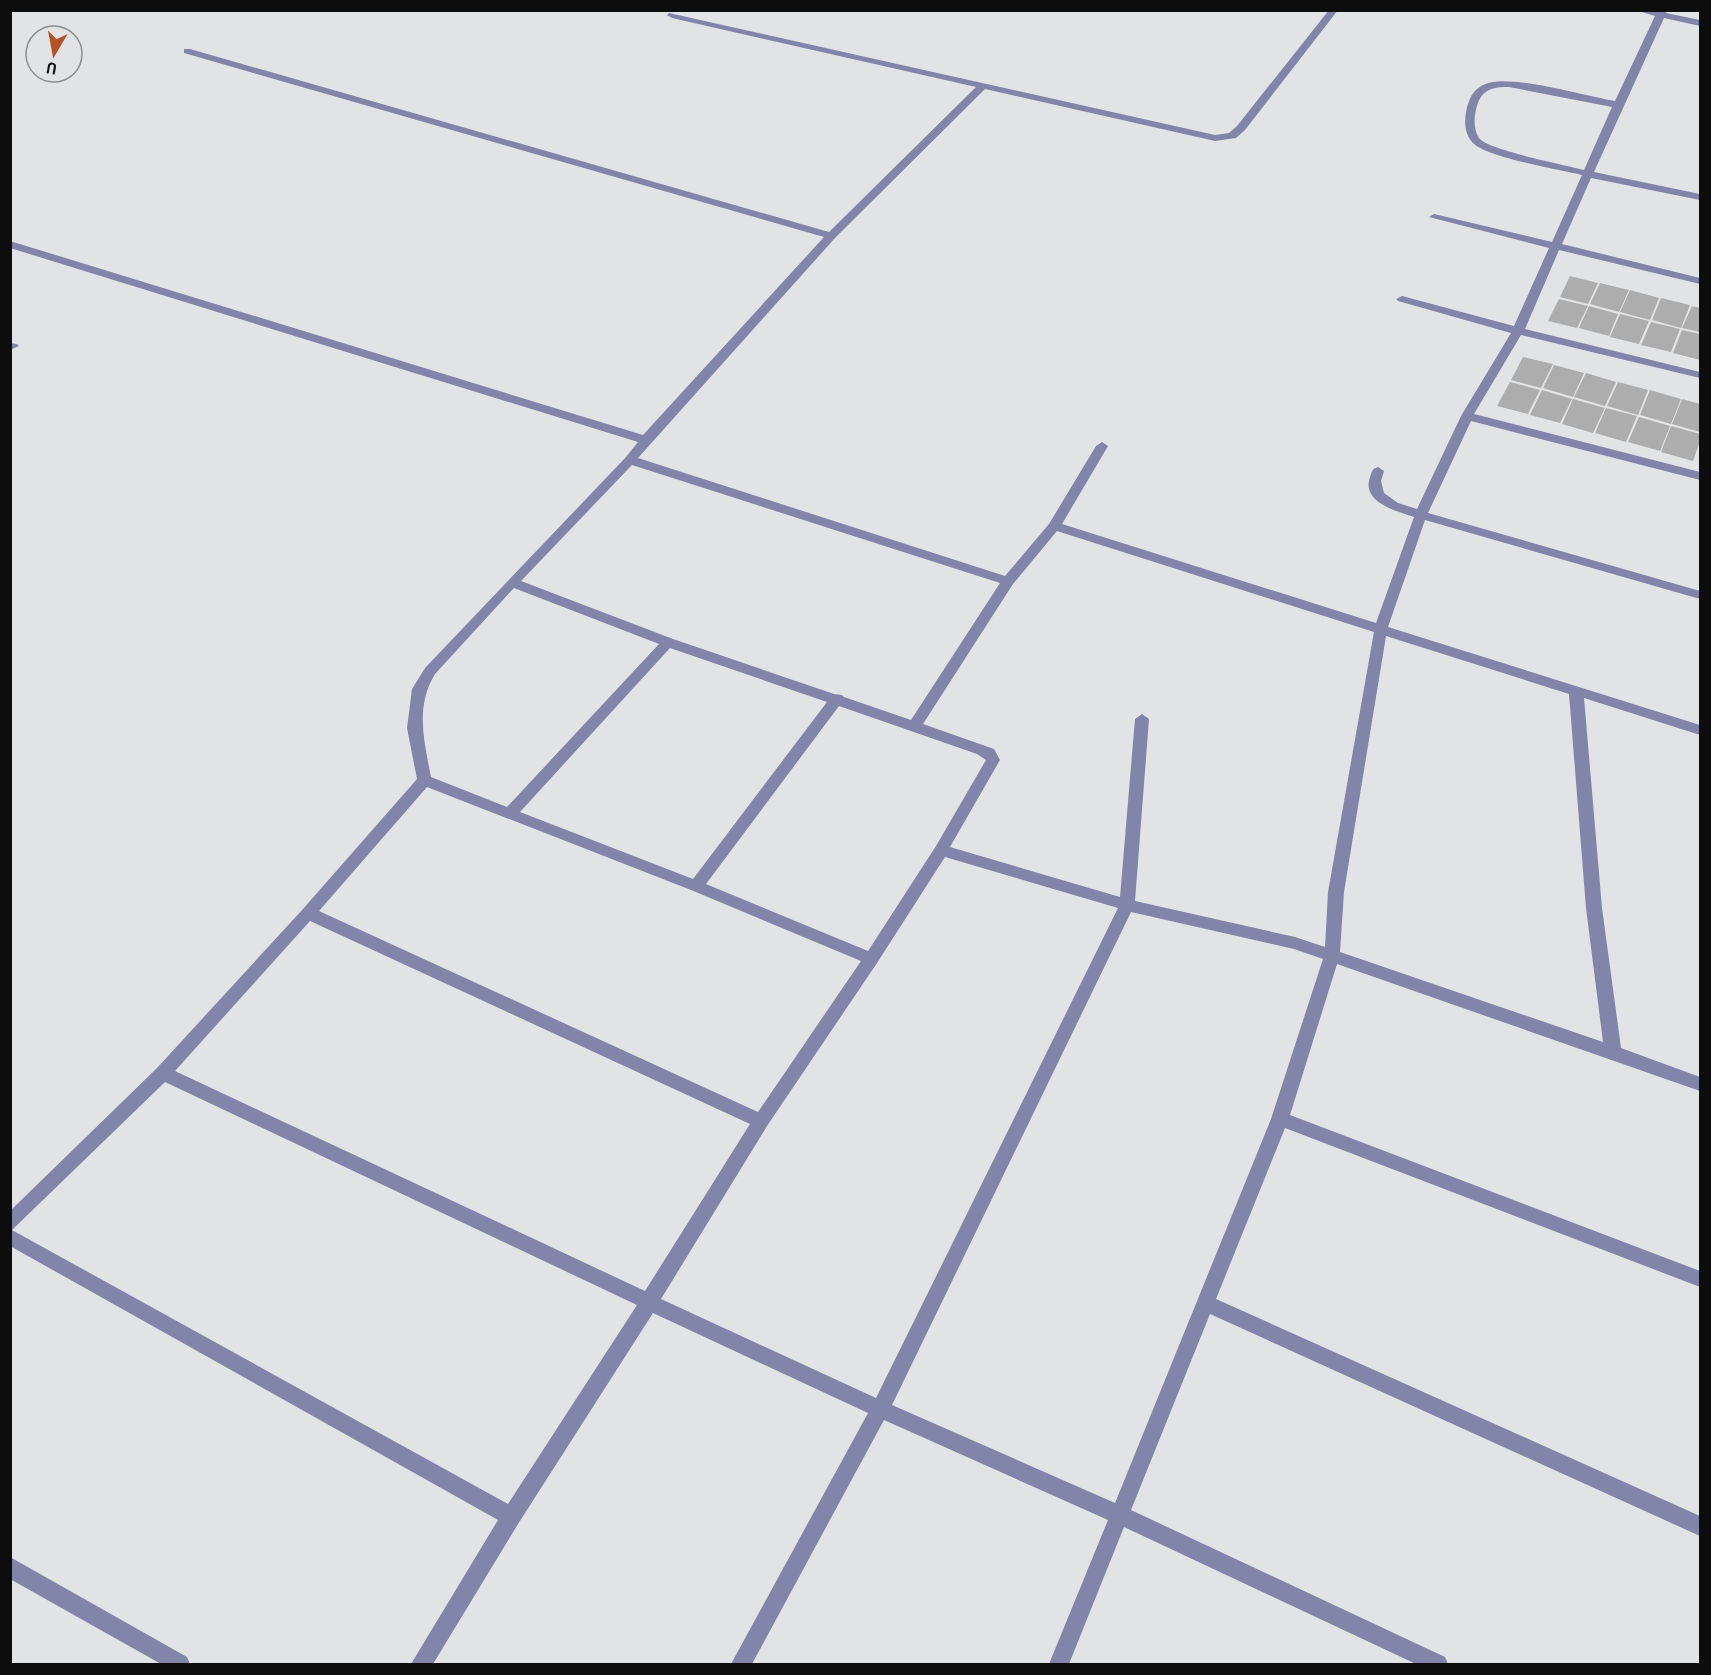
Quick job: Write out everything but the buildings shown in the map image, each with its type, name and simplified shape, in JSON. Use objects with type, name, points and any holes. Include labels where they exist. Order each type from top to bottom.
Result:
[{"type":"street","points":[[672,15],[981,87],[1215,138],[1232,136],[1241,128],[1334,10]]},
{"type":"street","points":[[1639,10],[1701,23]]},
{"type":"street","points":[[1059,1665],[1280,1119],[1332,955],[1336,892],[1382,628],[1421,515],[1467,416],[1518,330],[1618,105],[1662,13]]},
{"type":"street","points":[[187,51],[831,236]]},
{"type":"street","points":[[1618,105],[1509,84],[1491,85],[1477,94],[1474,100],[1470,125],[1471,135],[1486,148],[1589,174],[1701,197]]},
{"type":"street","points":[[424,780],[414,728],[418,689],[430,671],[630,460],[645,440],[831,236],[981,87]]},
{"type":"street","points":[[1434,217],[1701,281]]},
{"type":"street","points":[[10,244],[645,440]]},
{"type":"street","points":[[1402,299],[1701,375]]},
{"type":"street","points":[[1467,416],[1701,476]]},
{"type":"street","points":[[915,725],[1008,581],[1054,526],[1102,446]]},
{"type":"street","points":[[630,460],[1008,581]]},
{"type":"street","points":[[1378,471],[1373,480],[1374,491],[1380,498],[1421,515],[1701,594]]},
{"type":"street","points":[[1054,526],[1701,730]]},
{"type":"street","points":[[421,1665],[511,1517],[649,1302],[761,1121],[871,959],[941,850],[993,760],[989,753],[915,725],[668,642],[512,582]]},
{"type":"street","points":[[509,814],[668,642]]},
{"type":"street","points":[[1576,692],[1594,908],[1613,1052]]},
{"type":"street","points":[[696,886],[837,698]]},
{"type":"street","points":[[741,1665],[880,1409],[1127,905],[1142,719]]},
{"type":"street","points":[[424,780],[696,886],[871,959]]},
{"type":"street","points":[[10,1223],[163,1073],[308,913],[424,780]]},
{"type":"street","points":[[941,850],[1127,905],[1295,943],[1701,1084]]},
{"type":"street","points":[[308,913],[761,1121]]},
{"type":"street","points":[[163,1073],[649,1302],[880,1409],[1120,1515],[1438,1665]]},
{"type":"street","points":[[1280,1119],[1701,1279]]},
{"type":"street","points":[[10,1237],[511,1517]]},
{"type":"street","points":[[1206,1303],[1701,1526]]},
{"type":"street","points":[[10,1567],[180,1665]]}]
